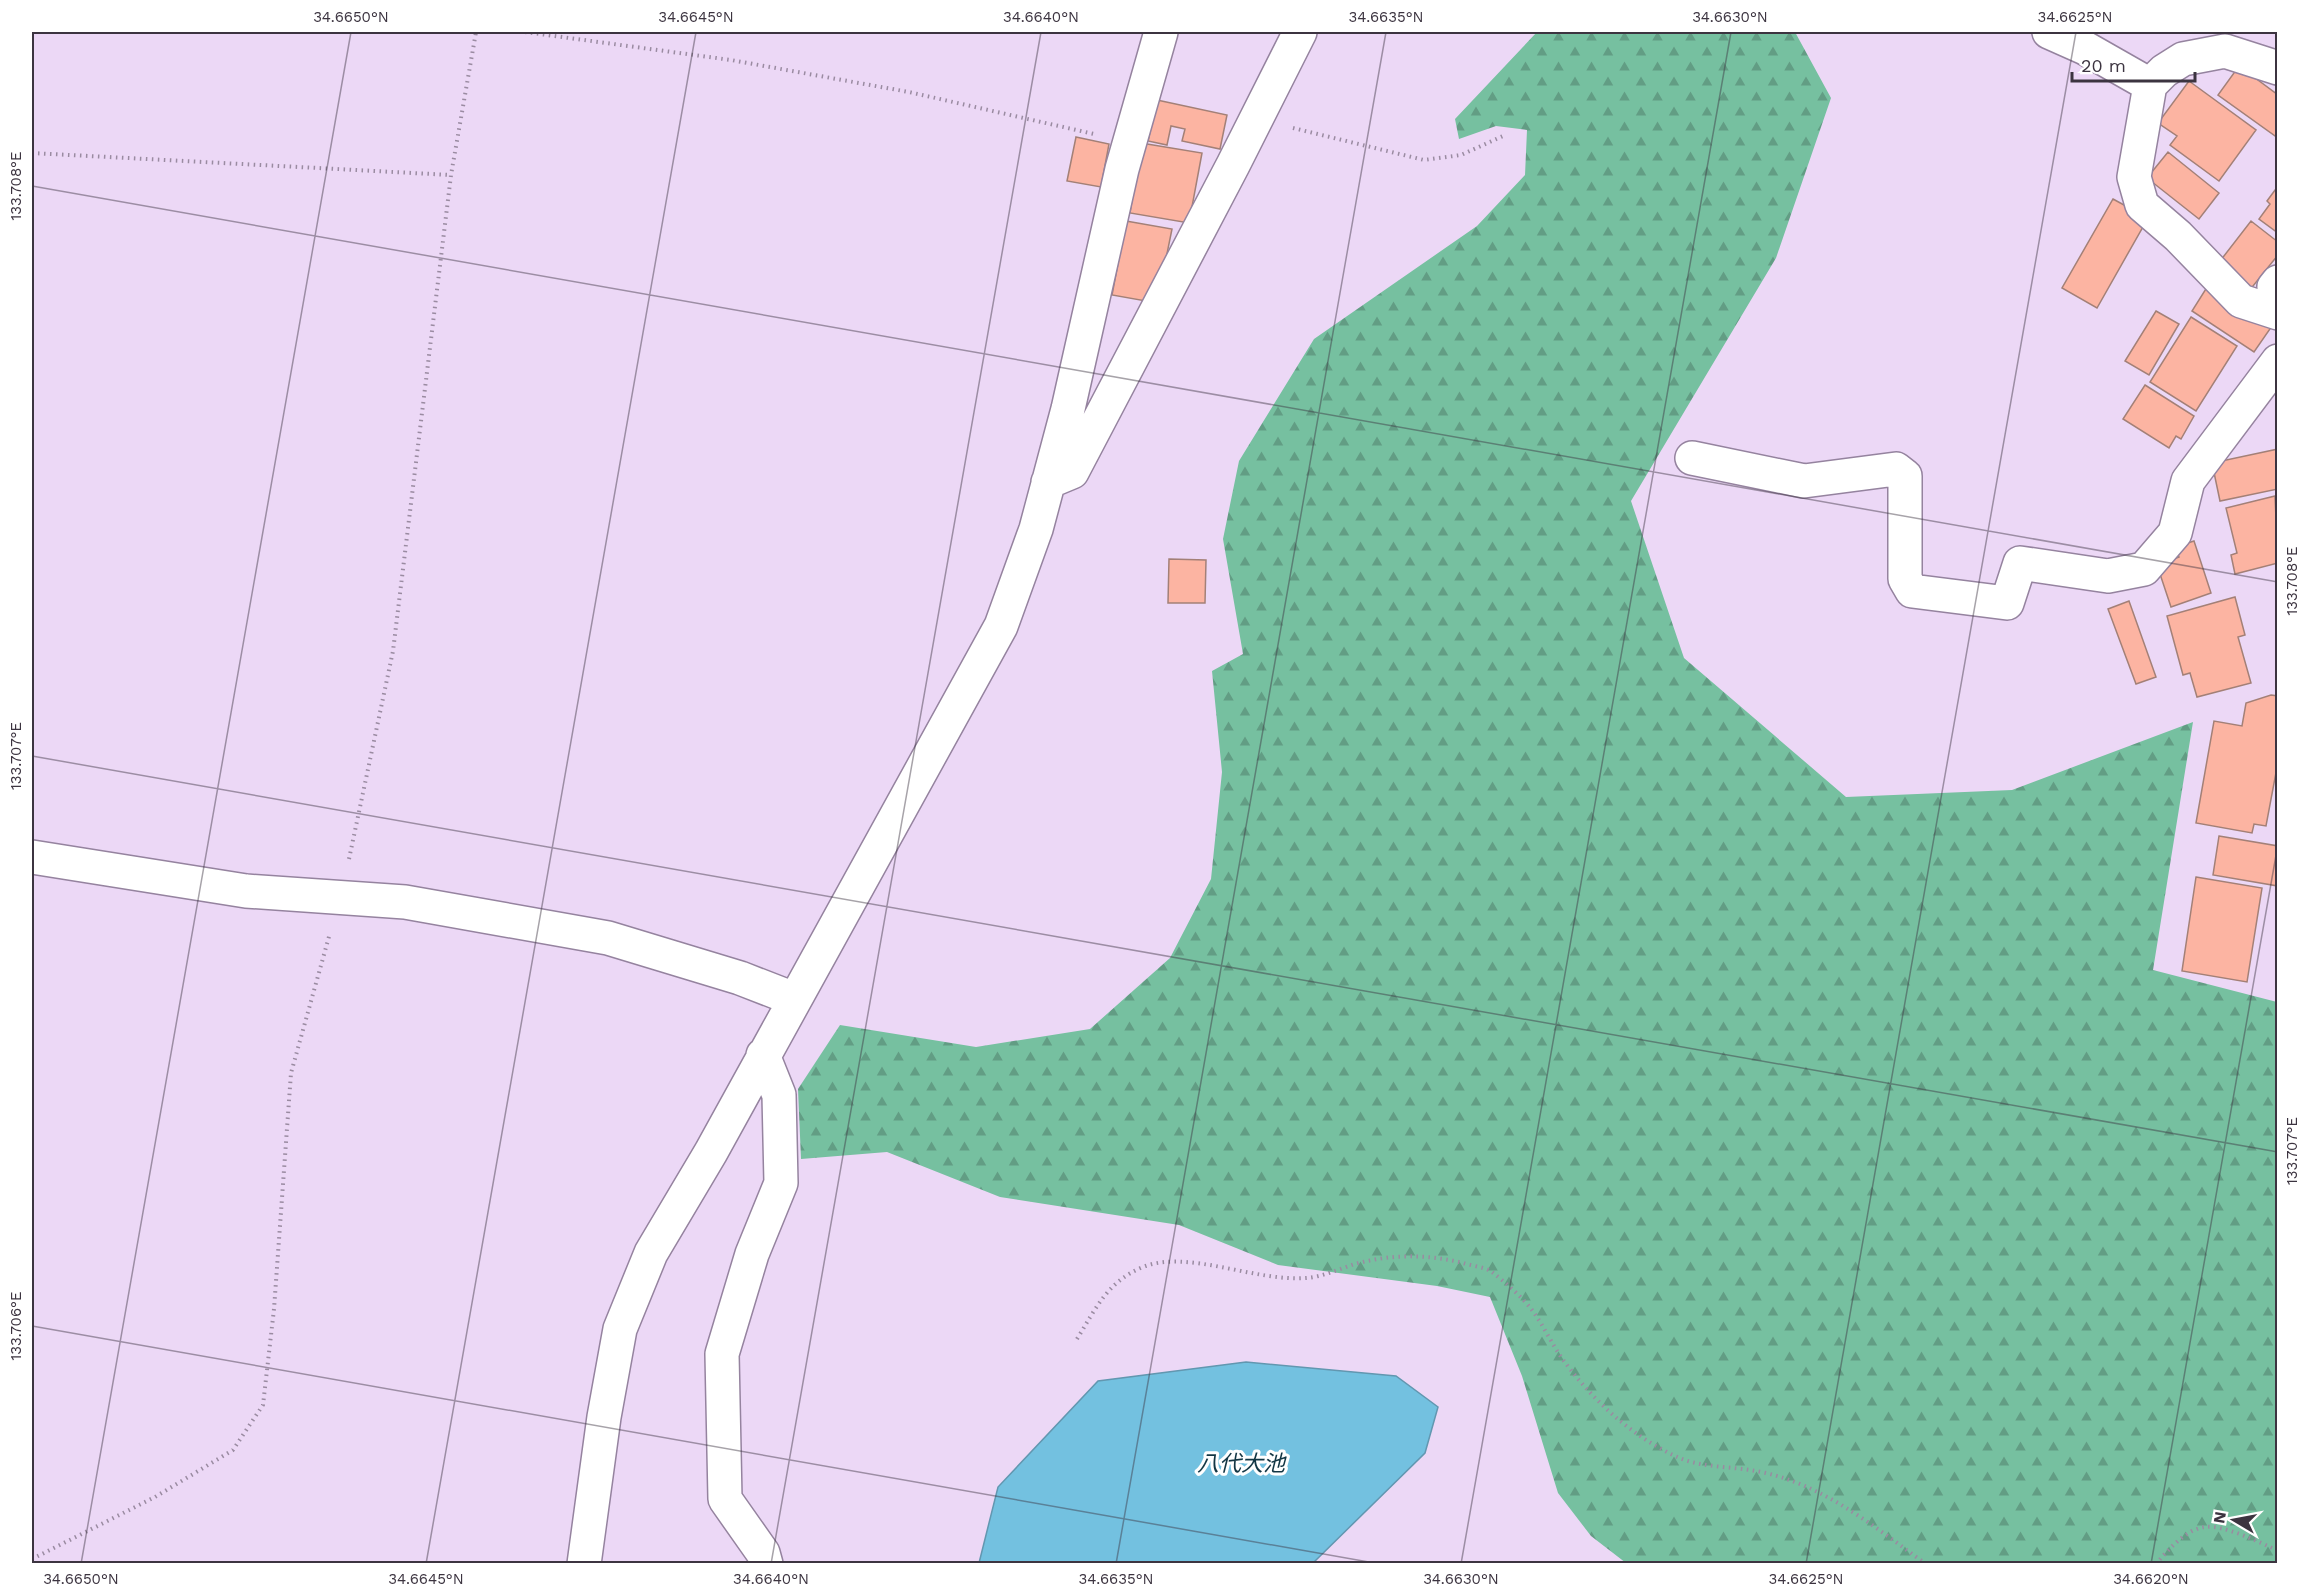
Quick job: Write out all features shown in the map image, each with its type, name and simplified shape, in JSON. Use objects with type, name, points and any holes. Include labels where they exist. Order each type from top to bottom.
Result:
[{"type":"street","points":[[584,1563],[604,1417],[620,1329],[651,1252],[711,1152],[1001,626],[1036,529],[1068,409],[1130,142],[1161,32]]},
{"type":"street","points":[[1048,482],[1072,472],[1300,32]]},
{"type":"street","points":[[2049,32],[2085,48],[2150,86]]},
{"type":"street","points":[[2277,69],[2225,51],[2189,45],[2150,86],[2134,177],[2142,205],[2178,236],[2241,302],[2277,314]]},
{"type":"street","points":[[2277,282],[2274,287],[2277,306]]},
{"type":"street","points":[[1692,458],[1804,481],[1896,469],[1905,476],[1905,579],[1912,591],[2007,603],[2020,563],[2108,576],[2145,569],[2175,533],[2188,482],[2277,361]]},
{"type":"street","points":[[32,857],[246,891],[405,902],[608,938],[740,978],[794,999]]},
{"type":"street","points":[[763,1055],[779,1095],[781,1183],[752,1254],[722,1354],[725,1499],[763,1553],[766,1563]]},
{"type":"path","points":[[32,1559],[155,1497],[233,1450],[262,1405],[274,1309],[291,1073],[340,897],[393,651],[451,175],[476,32]]},
{"type":"path","points":[[525,32],[731,60],[909,92],[1130,142]]},
{"type":"path","points":[[1257,118],[1365,148],[1424,160],[1461,155],[1503,136]]},
{"type":"path","points":[[32,153],[451,175]]},
{"type":"path","points":[[1077,1339],[1107,1290],[1142,1267],[1166,1260],[1206,1265],[1251,1275],[1307,1278],[1358,1263],[1403,1255],[1449,1260],[1490,1270],[1531,1309],[1563,1360],[1599,1402],[1633,1430],[1674,1456],[1724,1469],[1756,1471],[1822,1493],[1866,1520],[1926,1563]]},
{"type":"path","points":[[2156,1563],[2174,1543],[2205,1527],[2251,1537],[2277,1551]]},
{"type":"green space","points":[[1537,32],[1795,32],[1831,98],[1776,258],[1631,501],[1684,658],[1846,797],[2012,790],[2193,722],[2153,970],[2277,1002],[2277,1563],[1626,1563],[1591,1536],[1558,1493],[1522,1376],[1490,1297],[1437,1286],[1278,1265],[1179,1225],[1000,1197],[887,1152],[801,1159],[798,1089],[840,1025],[976,1047],[1090,1029],[1170,958],[1211,879],[1222,772],[1212,671],[1243,654],[1223,539],[1239,461],[1314,339],[1477,226],[1525,175],[1527,130],[1496,126],[1459,139],[1455,119]]},
{"type":"water","name":"八代大池","points":[[1246,1362],[1396,1376],[1438,1407],[1425,1453],[1313,1563],[979,1563],[998,1487],[1098,1381]]},
{"type":"building","points":[[2239,66],[2278,95],[2278,138],[2218,95]]},
{"type":"building","points":[[2189,81],[2256,130],[2219,181],[2170,145],[2177,136],[2158,123]]},
{"type":"building","points":[[1157,100],[1227,115],[1220,149],[1182,141],[1185,129],[1171,126],[1167,145],[1148,141]]},
{"type":"building","points":[[1076,137],[1109,144],[1101,187],[1067,181]]},
{"type":"building","points":[[1141,143],[1202,153],[1189,223],[1130,213]]},
{"type":"building","points":[[2168,152],[2219,193],[2199,219],[2147,178]]},
{"type":"building","points":[[2278,186],[2278,233],[2259,219],[2270,204],[2267,201]]},
{"type":"building","points":[[2113,199],[2148,218],[2097,308],[2062,288]]},
{"type":"building","points":[[1126,221],[1172,229],[1157,303],[1112,295]]},
{"type":"building","points":[[2251,221],[2278,242],[2278,255],[2249,291],[2217,265]]},
{"type":"building","points":[[2209,284],[2272,326],[2254,352],[2192,311]]},
{"type":"building","points":[[2156,311],[2179,324],[2149,375],[2125,361]]},
{"type":"building","points":[[2191,317],[2237,346],[2196,411],[2150,382]]},
{"type":"building","points":[[2145,385],[2194,416],[2181,439],[2176,436],[2169,448],[2123,419]]},
{"type":"building","points":[[2278,449],[2278,489],[2220,501],[2212,463]]},
{"type":"building","points":[[2275,496],[2278,563],[2235,574],[2231,555],[2237,553],[2226,508]]},
{"type":"building","points":[[2194,541],[2211,593],[2171,607],[2157,565],[2179,557],[2175,547]]},
{"type":"building","points":[[1169,559],[1206,560],[1205,603],[1168,603]]},
{"type":"building","points":[[2235,597],[2245,635],[2238,637],[2251,683],[2197,697],[2190,673],[2183,675],[2167,616]]},
{"type":"building","points":[[2129,601],[2156,677],[2136,684],[2108,609]]},
{"type":"building","points":[[2271,695],[2278,696],[2278,762],[2266,826],[2254,824],[2252,833],[2196,823],[2214,721],[2242,726],[2246,703]]},
{"type":"building","points":[[2219,836],[2278,846],[2278,886],[2213,875]]},
{"type":"building","points":[[2196,877],[2262,888],[2247,982],[2182,971]]}]
